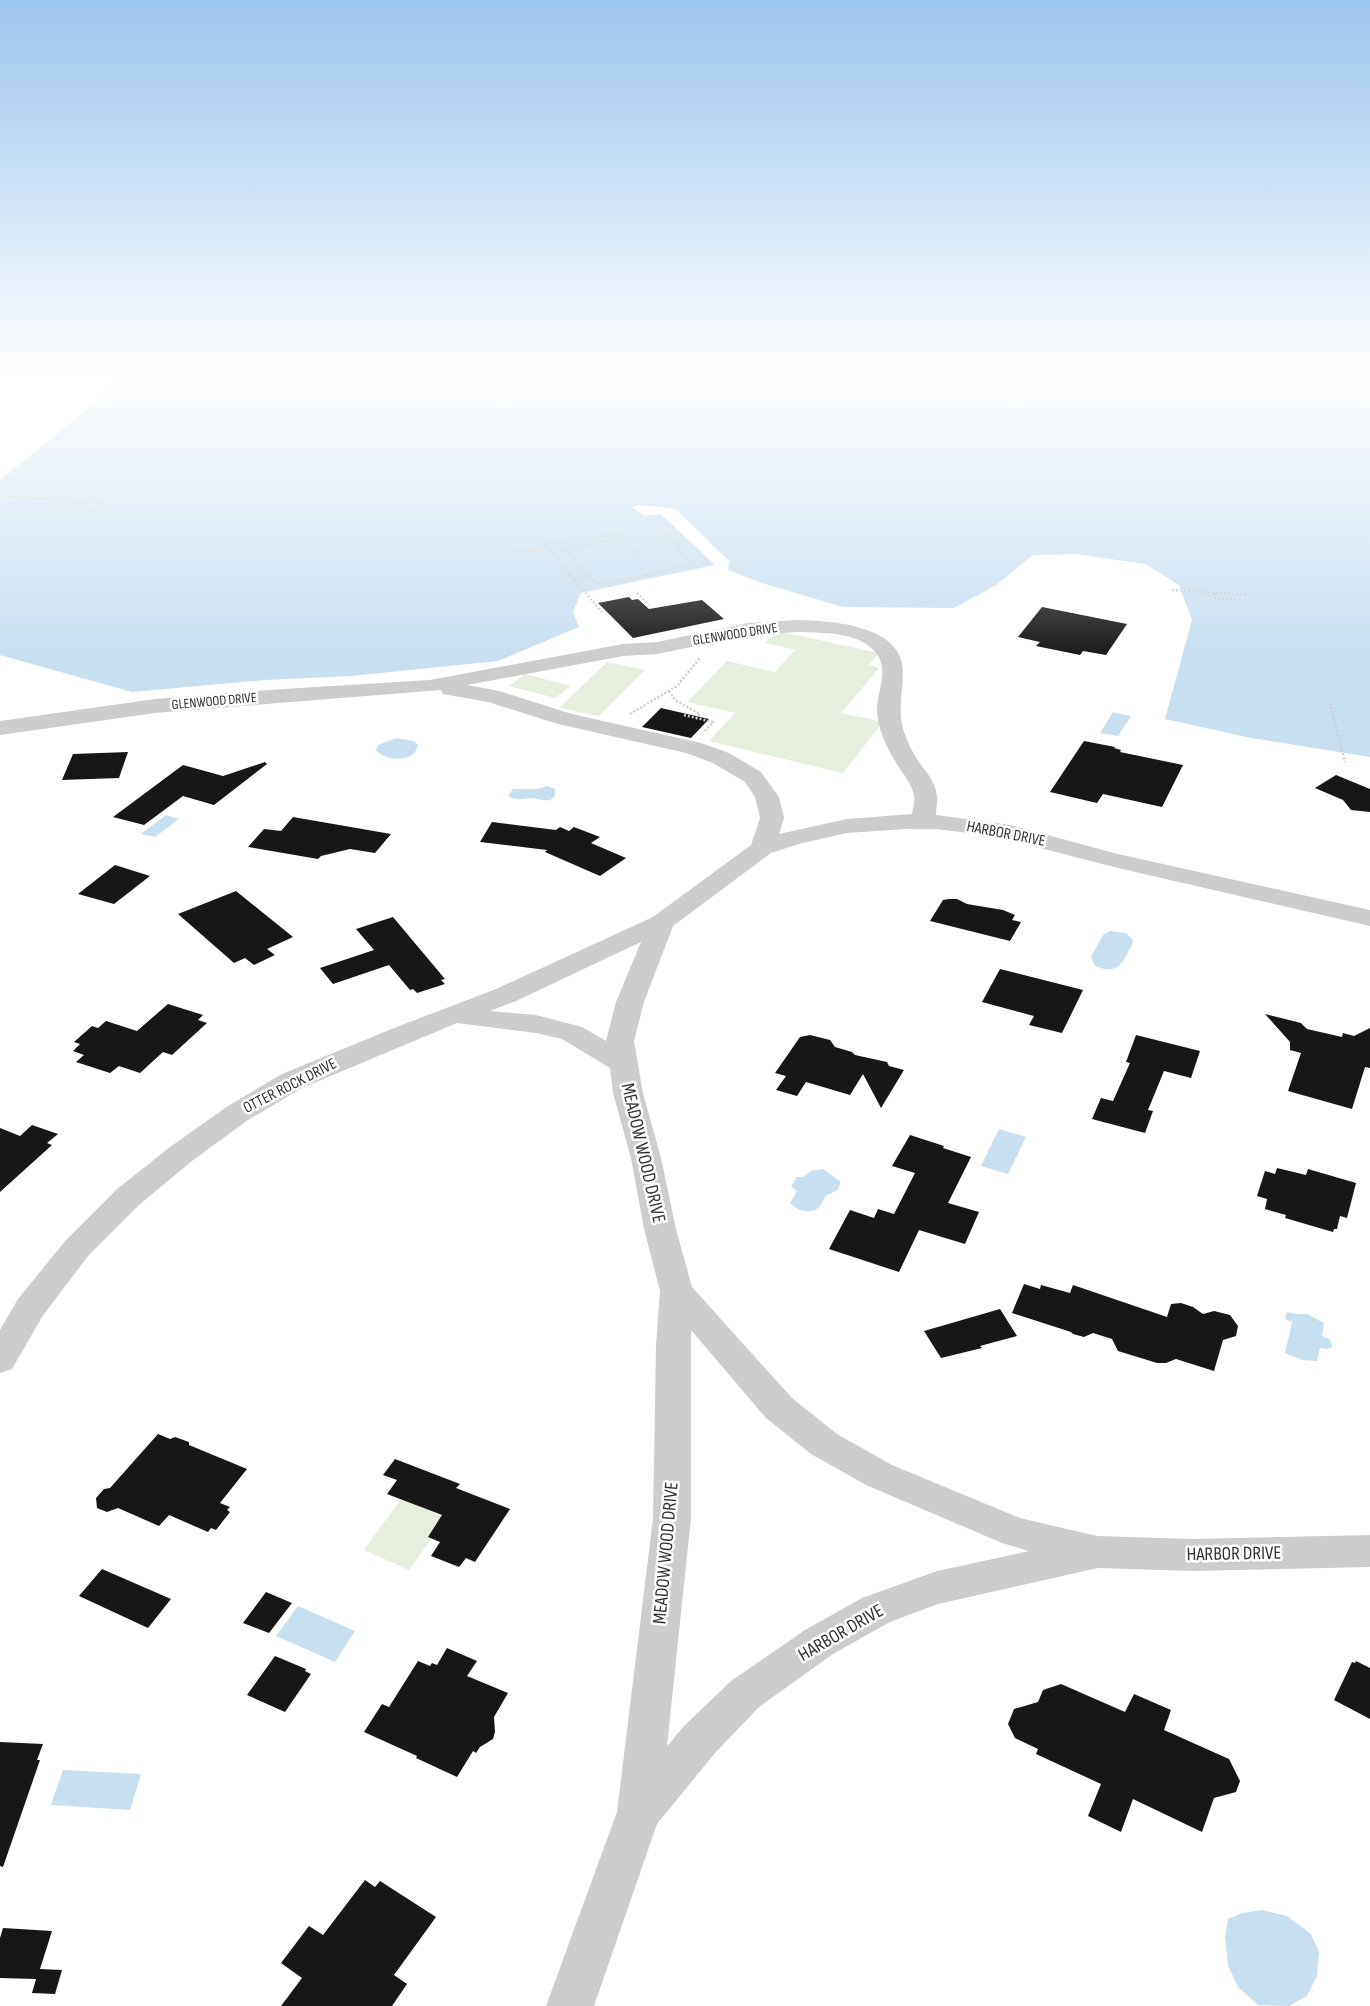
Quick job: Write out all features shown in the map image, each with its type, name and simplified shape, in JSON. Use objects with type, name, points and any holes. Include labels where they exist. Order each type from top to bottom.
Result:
[{"type":"street","name":"GLENWOOD DRIVE","points":[[0,728],[154,706],[283,694],[430,686],[623,650],[657,648],[765,627],[815,627],[856,633],[870,638],[883,646],[889,656],[893,670],[888,712],[893,732],[905,758],[918,774],[926,797],[923,822]]},
{"type":"street","name":"GLENWOOD DRIVE","points":[[430,686],[491,696],[566,720],[693,748],[721,758],[752,778],[767,797],[772,818],[762,848]]},
{"type":"street","name":"HARBOR DRIVE","points":[[662,922],[762,848],[810,832],[840,826],[892,822],[923,822],[994,829],[1101,857],[1370,918]]},
{"type":"street","name":"OTTER ROCK DRIVE","points":[[0,1360],[30,1308],[77,1248],[128,1197],[181,1154],[238,1113],[292,1081],[548,977],[662,922]]},
{"type":"street","name":"MEADOW WOOD DRIVE","points":[[570,2006],[640,1812],[672,1518],[673,1345],[677,1291],[660,1229],[646,1158],[628,1094],[620,1041],[630,1002],[662,922]]},
{"type":"street","name":"MEADOW WOOD DRIVE","points":[[456,1015],[536,1024],[572,1033],[624,1064]]},
{"type":"street","name":"HARBOR DRIVE","points":[[677,1291],[779,1408],[824,1444],[879,1475],[1015,1532],[1098,1552],[1193,1555],[1370,1551]]},
{"type":"street","name":"HARBOR DRIVE","points":[[640,1812],[700,1739],[745,1694],[827,1637],[876,1610],[937,1588],[1098,1552]]},
{"type":"path","points":[[0,496],[100,503],[94,510],[85,509]]},
{"type":"path","points":[[639,555],[624,539],[564,549],[598,585],[673,570],[671,569],[693,564],[675,547],[679,546],[650,518]]},
{"type":"path","points":[[514,552],[624,533]]},
{"type":"path","points":[[538,536],[603,614]]},
{"type":"path","points":[[573,579],[589,576]]},
{"type":"path","points":[[1172,590],[1246,595]]},
{"type":"path","points":[[636,593],[649,604]]},
{"type":"path","points":[[1215,593],[1216,598],[1235,599]]},
{"type":"path","points":[[614,731],[631,712],[677,686],[702,656],[713,647],[708,637]]},
{"type":"path","points":[[670,691],[679,703],[698,711],[700,714],[696,719]]},
{"type":"path","points":[[1330,703],[1346,762]]},
{"type":"path","points":[[684,715],[713,722],[704,731]]},
{"type":"green space","points":[[777,631],[879,653],[869,665],[879,668],[841,713],[883,722],[843,773],[709,741],[735,713],[687,702],[727,661],[775,672],[795,650],[765,643]]},
{"type":"green space","points":[[607,662],[645,670],[599,716],[559,708]]},
{"type":"green space","points":[[525,674],[571,686],[555,698],[509,686]]},
{"type":"green space","points":[[401,1499],[446,1518],[409,1570],[364,1550]]},
{"type":"water","points":[[12,471],[1370,471],[1370,757],[1251,738],[1165,719],[1192,620],[1179,585],[1145,564],[1075,554],[1033,555],[996,585],[954,608],[843,607],[762,583],[728,570],[729,562],[581,593],[573,612],[579,627],[498,661],[351,676],[265,680],[132,692],[0,655],[0,480]]},
{"type":"water","points":[[1113,712],[1131,716],[1118,736],[1100,733]]},
{"type":"water","points":[[396,738],[414,741],[418,745],[416,751],[406,758],[400,759],[386,757],[376,750],[378,745]]},
{"type":"water","points":[[547,786],[555,789],[555,795],[550,800],[516,799],[508,796],[513,789],[538,789]]},
{"type":"water","points":[[166,815],[179,819],[155,837],[141,834]]},
{"type":"water","points":[[1110,931],[1126,933],[1133,940],[1123,962],[1119,966],[1103,969],[1095,966],[1091,957],[1103,935]]},
{"type":"water","points":[[999,1129],[1026,1137],[1008,1174],[981,1166]]},
{"type":"water","points":[[823,1169],[840,1181],[839,1188],[825,1197],[821,1205],[815,1210],[808,1212],[796,1208],[790,1203],[797,1191],[791,1186],[797,1177],[803,1177],[811,1171]]},
{"type":"water","points":[[1287,1312],[1307,1314],[1324,1323],[1322,1336],[1328,1338],[1332,1347],[1328,1349],[1320,1348],[1317,1361],[1302,1360],[1285,1353],[1292,1322],[1285,1319]]},
{"type":"water","points":[[298,1606],[355,1631],[335,1662],[276,1636]]},
{"type":"water","points":[[63,1770],[141,1774],[130,1810],[51,1805]]},
{"type":"water","points":[[1262,1910],[1287,1916],[1311,1934],[1319,1952],[1317,1976],[1307,1996],[1289,2006],[1258,2005],[1238,1987],[1228,1965],[1225,1938],[1228,1919],[1242,1913]]},
{"type":"pier","points":[[639,505],[671,508],[679,512],[730,562],[715,565],[661,514],[644,516],[632,507]]},
{"type":"building","points":[[629,597],[632,600],[638,599],[649,609],[702,600],[724,619],[633,638],[598,603]]},
{"type":"building","points":[[1042,607],[1127,624],[1106,655],[1083,651],[1080,655],[1036,646],[1040,642],[1018,637]]},
{"type":"building","points":[[661,708],[709,719],[691,738],[642,727]]},
{"type":"building","points":[[1084,741],[1115,747],[1121,750],[1120,752],[1183,765],[1162,807],[1103,794],[1097,803],[1050,792]]},
{"type":"building","points":[[128,752],[119,778],[62,780],[73,754]]},
{"type":"building","points":[[265,762],[267,764],[214,805],[183,796],[144,825],[113,817],[183,765],[223,776]]},
{"type":"building","points":[[1336,775],[1370,789],[1370,812],[1351,810],[1343,800],[1315,788]]},
{"type":"building","points":[[293,817],[391,834],[375,853],[350,849],[321,856],[318,859],[248,847],[264,829],[281,831]]},
{"type":"building","points":[[492,822],[556,830],[560,827],[569,831],[574,827],[600,837],[591,843],[626,858],[600,876],[545,852],[547,850],[480,842]]},
{"type":"building","points":[[115,865],[150,876],[114,904],[78,894]]},
{"type":"building","points":[[236,891],[293,937],[267,949],[275,955],[254,965],[245,958],[234,963],[178,914]]},
{"type":"building","points":[[957,899],[967,904],[1003,910],[1015,915],[1012,920],[1021,922],[1010,941],[930,921],[943,900]]},
{"type":"building","points":[[393,917],[445,979],[441,980],[445,984],[417,993],[413,989],[410,990],[389,965],[333,984],[320,968],[374,950],[356,929]]},
{"type":"building","points":[[1000,969],[1083,990],[1062,1033],[1029,1025],[1034,1016],[982,1002]]},
{"type":"building","points":[[168,1004],[203,1015],[198,1020],[207,1023],[172,1055],[163,1052],[140,1073],[119,1066],[110,1073],[76,1062],[84,1055],[73,1051],[80,1044],[74,1042],[92,1026],[98,1028],[106,1021],[137,1031]]},
{"type":"building","points":[[1265,1014],[1301,1023],[1307,1029],[1342,1037],[1343,1033],[1354,1036],[1370,1028],[1370,1068],[1365,1067],[1352,1109],[1288,1091],[1301,1053],[1290,1050],[1290,1042]]},
{"type":"building","points":[[810,1035],[830,1040],[835,1047],[852,1052],[855,1055],[887,1062],[889,1066],[904,1070],[881,1108],[863,1074],[850,1095],[806,1082],[797,1096],[776,1090],[786,1076],[775,1073],[800,1037]]},
{"type":"building","points":[[1136,1035],[1200,1051],[1191,1078],[1164,1071],[1148,1110],[1153,1111],[1145,1133],[1092,1119],[1101,1098],[1113,1101],[1130,1063],[1126,1062]]},
{"type":"building","points":[[32,1125],[58,1134],[47,1143],[52,1145],[0,1192],[0,1128],[20,1136]]},
{"type":"building","points":[[910,1135],[971,1157],[948,1203],[979,1212],[965,1244],[919,1230],[899,1272],[829,1249],[850,1210],[874,1218],[878,1209],[894,1214],[915,1173],[892,1166]]},
{"type":"building","points":[[1277,1168],[1306,1175],[1308,1169],[1356,1183],[1347,1218],[1340,1216],[1337,1229],[1334,1229],[1333,1232],[1285,1218],[1286,1215],[1265,1209],[1267,1199],[1257,1196],[1265,1171],[1275,1174]]},
{"type":"building","points":[[1024,1284],[1040,1289],[1041,1285],[1070,1293],[1073,1285],[1167,1317],[1171,1304],[1181,1303],[1193,1307],[1203,1314],[1214,1311],[1230,1315],[1238,1326],[1236,1336],[1223,1340],[1214,1371],[1176,1359],[1166,1363],[1157,1363],[1118,1351],[1112,1339],[1093,1333],[1084,1337],[1012,1313]]},
{"type":"building","points":[[1000,1309],[1017,1336],[980,1346],[982,1348],[941,1358],[924,1331]]},
{"type":"building","points":[[158,1434],[170,1439],[175,1437],[189,1442],[189,1445],[247,1469],[220,1503],[230,1507],[227,1510],[230,1512],[216,1530],[211,1528],[208,1532],[169,1515],[159,1526],[118,1508],[107,1512],[97,1508],[96,1498],[104,1489],[110,1488]]},
{"type":"building","points":[[395,1459],[460,1484],[456,1488],[510,1509],[475,1562],[466,1558],[459,1567],[431,1556],[440,1542],[428,1537],[442,1515],[387,1494],[397,1480],[383,1475]]},
{"type":"building","points":[[102,1569],[171,1599],[148,1628],[79,1596]]},
{"type":"building","points":[[266,1592],[292,1603],[269,1633],[243,1623]]},
{"type":"building","points":[[447,1648],[477,1661],[467,1676],[508,1693],[494,1717],[495,1732],[493,1739],[480,1747],[476,1753],[473,1751],[457,1777],[364,1732],[382,1704],[389,1707],[418,1661],[430,1666],[432,1663],[437,1665]]},
{"type":"building","points":[[275,1656],[306,1669],[305,1671],[311,1674],[285,1712],[247,1695]]},
{"type":"building","points":[[1356,1661],[1370,1668],[1370,1719],[1334,1700],[1352,1662],[1355,1663]]},
{"type":"building","points":[[1061,1684],[1125,1712],[1134,1694],[1171,1710],[1164,1730],[1229,1759],[1240,1781],[1236,1792],[1214,1798],[1202,1832],[1133,1799],[1121,1832],[1088,1816],[1101,1784],[1036,1754],[1038,1749],[1015,1738],[1008,1724],[1014,1709],[1038,1702],[1043,1690]]},
{"type":"building","points":[[0,1742],[43,1744],[37,1760],[40,1760],[3,1867],[0,1866]]},
{"type":"building","points":[[365,1880],[375,1887],[380,1881],[436,1917],[394,1975],[407,1984],[392,2006],[281,2006],[302,1978],[281,1963],[309,1926],[323,1935]]},
{"type":"building","points":[[3,1928],[52,1931],[40,1969],[62,1970],[55,1994],[32,1993],[36,1979],[0,1978],[0,1938]]}]
